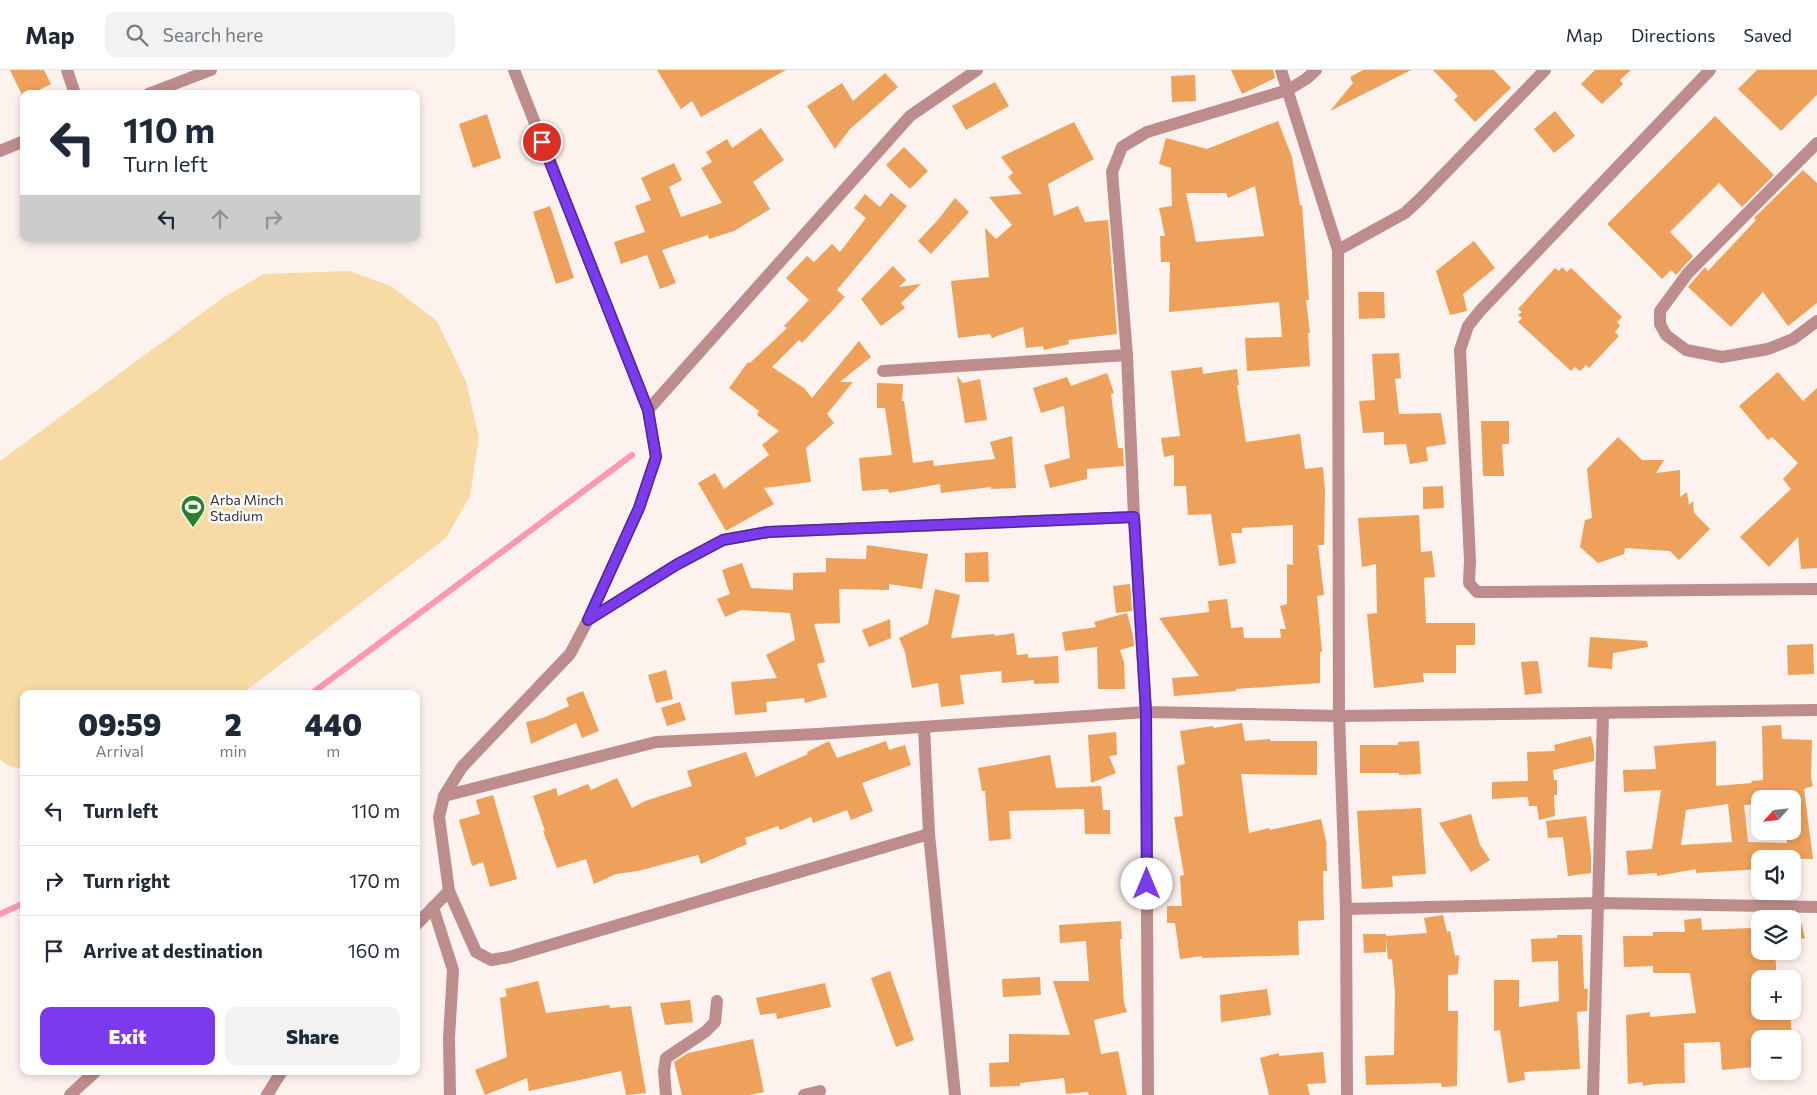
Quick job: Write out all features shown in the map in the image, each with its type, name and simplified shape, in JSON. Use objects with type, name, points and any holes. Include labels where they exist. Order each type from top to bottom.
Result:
[{"type":"street","points":[[67,70],[74,90]]},
{"type":"street","points":[[158,90],[211,70]]},
{"type":"street","points":[[514,70],[648,410],[656,457],[639,508],[588,620],[570,654],[462,767],[444,796],[439,817],[449,891],[476,952],[492,960],[509,957],[929,834]]},
{"type":"street","points":[[648,410],[910,116],[976,70]]},
{"type":"street","points":[[1280,70],[1338,250],[1339,716],[1346,909],[1347,1095]]},
{"type":"street","points":[[1148,1095],[1146,712],[1134,517],[1127,355],[1112,172],[1122,147],[1147,132],[1288,90],[1306,79],[1316,70]]},
{"type":"street","points":[[1338,250],[1404,213],[1420,199],[1545,70]]},
{"type":"street","points":[[1710,70],[1480,311],[1468,326],[1460,350],[1470,561],[1469,583],[1478,592],[1817,589]]},
{"type":"street","points":[[0,151],[20,143]]},
{"type":"street","points":[[1817,143],[1688,273],[1660,311],[1660,324],[1666,336],[1686,350],[1722,356],[1768,349],[1793,339],[1817,321]]},
{"type":"street","points":[[883,371],[1127,355]]},
{"type":"street","points":[[588,620],[676,565],[723,540],[768,532],[1134,517]]},
{"type":"street","points":[[444,796],[656,742],[1146,712],[1339,716],[1817,710]]},
{"type":"street","points":[[1593,1095],[1603,713]]},
{"type":"street","points":[[924,727],[929,834],[955,1095]]},
{"type":"street","points":[[420,921],[449,891]]},
{"type":"street","points":[[1346,909],[1599,903],[1817,907]]},
{"type":"street","points":[[433,907],[453,970],[449,1038],[450,1095]]},
{"type":"street","points":[[666,1095],[664,1072],[666,1058],[705,1032],[715,1022],[717,1001]]},
{"type":"street","points":[[70,1095],[92,1075]]},
{"type":"street","points":[[267,1095],[280,1075]]},
{"type":"street","points":[[804,1095],[820,1091]]},
{"type":"shaded area","points":[[349,271],[391,286],[437,321],[466,382],[479,437],[470,496],[446,538],[247,690],[20,690],[20,768],[9,766],[0,760],[0,461],[224,297],[264,274]]},
{"type":"building","points":[[10,70],[44,70],[51,84],[39,90],[20,91]]},
{"type":"building","points":[[657,70],[786,70],[701,117],[692,101],[681,109]]},
{"type":"building","points":[[1231,70],[1273,70],[1275,78],[1242,94]]},
{"type":"building","points":[[1363,70],[1411,70],[1330,111],[1353,83],[1350,77]]},
{"type":"building","points":[[1433,70],[1494,70],[1511,88],[1475,122],[1454,100],[1458,96]]},
{"type":"building","points":[[1595,70],[1631,70],[1620,80],[1623,84],[1602,104],[1581,84]]},
{"type":"building","points":[[1757,70],[1817,70],[1817,95],[1781,131],[1738,89]]},
{"type":"building","points":[[885,73],[898,87],[850,129],[835,149],[807,106],[842,83],[853,101]]},
{"type":"building","points":[[1195,75],[1196,101],[1172,102],[1171,76]]},
{"type":"building","points":[[995,82],[1009,106],[966,130],[952,106]]},
{"type":"building","points":[[1555,111],[1575,136],[1554,153],[1534,129]]},
{"type":"building","points":[[487,114],[501,158],[473,168],[459,124]]},
{"type":"building","points":[[1715,116],[1774,175],[1742,207],[1719,183],[1670,232],[1693,256],[1676,275],[1671,270],[1662,279],[1607,224]]},
{"type":"building","points":[[1278,121],[1292,157],[1300,205],[1302,205],[1309,300],[1306,300],[1310,333],[1308,333],[1310,366],[1247,371],[1245,338],[1282,337],[1279,302],[1169,312],[1170,262],[1161,262],[1160,236],[1165,236],[1159,208],[1172,206],[1171,168],[1159,164],[1166,138],[1207,149]],"holes":[[[1255,186],[1264,236],[1196,242],[1186,193],[1226,193],[1228,198]]]},
{"type":"building","points":[[1074,122],[1094,159],[1048,184],[1054,216],[1078,206],[1085,222],[1108,220],[1117,334],[1068,340],[1069,344],[1044,350],[1043,346],[1026,348],[1023,327],[992,338],[990,334],[958,338],[951,281],[989,277],[985,228],[996,239],[1012,225],[989,197],[1022,194],[1008,177],[1013,173],[1001,157]]},
{"type":"building","points":[[761,128],[784,160],[753,182],[770,209],[734,231],[709,239],[708,235],[662,250],[676,283],[660,289],[647,255],[621,264],[614,242],[645,232],[635,206],[651,200],[641,178],[674,163],[682,180],[669,187],[681,217],[722,203],[701,168],[712,162],[706,152],[727,139],[732,148]]},
{"type":"building","points":[[904,147],[928,171],[910,189],[886,165]]},
{"type":"building","points":[[1803,170],[1817,183],[1817,303],[1788,326],[1763,292],[1731,327],[1688,287],[1705,267],[1708,271],[1756,220],[1754,218]]},
{"type":"building","points":[[891,193],[907,206],[837,290],[845,297],[802,343],[799,340],[772,367],[804,388],[812,398],[859,341],[871,357],[840,382],[853,382],[827,414],[834,423],[806,448],[811,482],[764,488],[774,504],[726,531],[698,483],[715,473],[724,489],[769,455],[762,445],[779,431],[757,415],[759,411],[729,388],[748,362],[750,363],[787,328],[784,326],[809,300],[786,278],[807,256],[814,262],[832,244],[840,252],[866,218],[854,208],[865,194],[880,207]]},
{"type":"building","points":[[955,198],[969,212],[931,254],[918,241]]},
{"type":"building","points":[[550,206],[574,278],[556,284],[533,212]]},
{"type":"building","points":[[1474,241],[1495,268],[1463,294],[1467,311],[1450,315],[1436,271]]},
{"type":"building","points":[[893,266],[906,280],[899,287],[921,284],[901,303],[905,308],[881,326],[861,299]]},
{"type":"building","points":[[1562,267],[1567,272],[1571,268],[1622,317],[1617,322],[1620,326],[1615,332],[1619,336],[1589,368],[1586,365],[1580,371],[1575,367],[1571,371],[1518,322],[1522,318],[1518,315],[1522,312],[1518,309],[1555,268],[1559,271]]},
{"type":"building","points":[[1358,292],[1384,292],[1385,318],[1359,319]]},
{"type":"building","points":[[1399,353],[1401,378],[1395,379],[1399,414],[1441,413],[1446,444],[1426,447],[1428,461],[1410,464],[1406,444],[1384,445],[1384,432],[1363,433],[1359,401],[1375,400],[1372,354]]},
{"type":"building","points":[[1202,367],[1203,374],[1237,369],[1239,385],[1237,385],[1246,442],[1300,434],[1305,469],[1323,467],[1325,491],[1324,545],[1318,545],[1324,595],[1317,596],[1322,652],[1320,652],[1320,683],[1174,696],[1172,678],[1199,676],[1159,618],[1209,612],[1208,601],[1227,599],[1231,628],[1243,627],[1244,638],[1281,638],[1280,629],[1286,629],[1280,606],[1287,604],[1287,564],[1293,565],[1293,525],[1242,528],[1242,533],[1231,533],[1236,563],[1219,566],[1211,514],[1188,515],[1186,486],[1174,486],[1174,455],[1164,457],[1161,438],[1180,436],[1171,371]]},
{"type":"building","points":[[1778,372],[1803,401],[1817,388],[1817,568],[1801,569],[1798,537],[1769,567],[1740,537],[1791,489],[1783,479],[1798,463],[1772,437],[1768,440],[1739,406]]},
{"type":"building","points":[[1107,373],[1114,393],[1111,394],[1118,448],[1123,448],[1124,466],[1087,469],[1087,479],[1050,488],[1044,465],[1070,458],[1064,406],[1041,413],[1033,388],[1067,377],[1071,386]]},
{"type":"building","points":[[957,376],[963,383],[980,379],[987,420],[965,423]]},
{"type":"building","points":[[877,383],[903,384],[902,401],[904,401],[913,463],[933,460],[934,466],[995,459],[990,442],[1012,436],[1016,488],[991,489],[991,487],[941,493],[940,484],[889,493],[888,489],[862,491],[859,458],[892,455],[885,408],[877,408]]},
{"type":"building","points":[[1481,421],[1509,421],[1509,444],[1502,444],[1504,476],[1483,476]]},
{"type":"building","points":[[1618,437],[1642,460],[1664,460],[1656,473],[1680,470],[1680,497],[1687,492],[1689,505],[1693,501],[1694,513],[1710,529],[1679,560],[1670,551],[1625,548],[1624,554],[1598,563],[1580,547],[1585,520],[1592,518],[1587,469]]},
{"type":"building","points":[[1443,486],[1444,508],[1423,509],[1423,487]]},
{"type":"building","points":[[1419,515],[1421,552],[1432,551],[1435,577],[1424,578],[1426,623],[1475,623],[1475,645],[1456,645],[1456,673],[1423,673],[1424,682],[1374,688],[1367,614],[1377,613],[1376,564],[1362,567],[1358,518]]},
{"type":"building","points":[[867,545],[928,554],[922,589],[889,584],[889,590],[839,589],[840,623],[814,624],[825,662],[817,664],[827,697],[805,703],[804,698],[766,702],[767,712],[735,715],[731,682],[777,678],[766,655],[795,640],[790,613],[741,610],[725,617],[717,599],[730,594],[722,570],[742,563],[751,588],[793,590],[793,573],[826,572],[826,558],[866,559]]},
{"type":"building","points":[[988,552],[989,582],[965,582],[965,553]]},
{"type":"building","points":[[1130,584],[1132,611],[1116,613],[1113,586]]},
{"type":"building","points":[[935,589],[960,595],[951,638],[1014,633],[1017,655],[1028,654],[1028,658],[1058,656],[1059,683],[1034,684],[1034,680],[1002,683],[1001,671],[960,675],[964,704],[941,707],[938,683],[912,688],[905,652],[899,638],[928,624]]},
{"type":"building","points":[[1127,613],[1134,646],[1120,650],[1124,662],[1125,689],[1098,689],[1097,647],[1065,651],[1062,632],[1096,627],[1094,622]]},
{"type":"building","points":[[890,619],[891,638],[869,647],[862,630]]},
{"type":"building","points":[[1590,637],[1647,641],[1648,647],[1613,653],[1612,669],[1588,667]]},
{"type":"building","points":[[1813,644],[1814,674],[1788,675],[1787,645]]},
{"type":"building","points":[[1538,661],[1542,693],[1525,695],[1521,662]]},
{"type":"building","points":[[666,670],[673,699],[656,703],[648,675]]},
{"type":"building","points":[[583,691],[599,731],[582,738],[576,723],[531,744],[526,722],[543,718],[569,706],[566,698]]},
{"type":"building","points":[[680,702],[686,720],[667,726],[661,708]]},
{"type":"building","points":[[1242,723],[1245,741],[1270,739],[1270,741],[1317,741],[1317,775],[1241,774],[1249,833],[1321,819],[1327,845],[1327,871],[1323,871],[1324,920],[1298,921],[1299,955],[1202,958],[1202,956],[1180,959],[1175,923],[1167,923],[1167,906],[1182,906],[1180,876],[1184,875],[1174,817],[1183,816],[1177,766],[1185,764],[1180,731]]},
{"type":"building","points":[[1781,725],[1782,739],[1812,740],[1811,777],[1813,786],[1804,789],[1813,859],[1801,859],[1801,850],[1751,850],[1751,870],[1696,873],[1696,869],[1657,876],[1657,873],[1628,875],[1626,851],[1652,849],[1661,790],[1624,792],[1623,770],[1656,769],[1654,746],[1716,741],[1716,786],[1752,783],[1751,781],[1763,780],[1762,726]],"holes":[[[1728,804],[1732,842],[1681,845],[1686,810]]]},
{"type":"building","points":[[1116,732],[1117,755],[1109,756],[1116,773],[1091,783],[1088,735]]},
{"type":"building","points":[[1591,736],[1594,761],[1553,770],[1554,780],[1557,780],[1557,795],[1554,795],[1555,816],[1539,820],[1537,806],[1529,806],[1528,797],[1492,799],[1492,782],[1528,781],[1527,752],[1555,751],[1554,745]]},
{"type":"building","points":[[829,741],[837,758],[886,741],[889,750],[905,745],[911,765],[862,783],[873,811],[851,820],[847,810],[813,823],[811,817],[780,830],[778,826],[745,838],[747,844],[701,864],[698,855],[638,871],[616,874],[594,884],[586,859],[557,868],[543,831],[545,831],[533,796],[556,788],[558,796],[588,784],[591,790],[617,778],[632,808],[645,801],[692,786],[687,771],[746,752],[756,777],[808,754],[807,752]]},
{"type":"building","points":[[1419,741],[1421,774],[1360,773],[1360,745],[1398,745],[1398,742]]},
{"type":"building","points":[[1050,755],[1056,788],[1101,786],[1103,810],[1110,810],[1110,834],[1085,834],[1084,809],[1009,811],[1011,839],[989,841],[985,791],[982,791],[978,768]]},
{"type":"building","points":[[493,795],[517,879],[490,887],[483,862],[472,866],[459,820],[480,814],[476,800]]},
{"type":"building","points":[[1421,808],[1426,874],[1392,876],[1393,887],[1362,889],[1357,811]]},
{"type":"building","points":[[1471,814],[1480,845],[1490,860],[1471,872],[1439,823]]},
{"type":"building","points":[[1586,816],[1591,873],[1568,876],[1563,837],[1548,838],[1546,821]]},
{"type":"building","points":[[1443,915],[1447,932],[1450,931],[1455,956],[1459,955],[1458,974],[1448,975],[1448,1011],[1458,1011],[1457,1086],[1442,1087],[1441,1083],[1366,1085],[1365,1056],[1394,1055],[1395,991],[1392,959],[1388,959],[1386,939],[1386,952],[1364,953],[1363,934],[1386,934],[1386,936],[1427,933],[1424,918]]},
{"type":"building","points":[[1701,918],[1702,930],[1751,928],[1751,960],[1776,960],[1776,970],[1751,970],[1751,1020],[1791,1020],[1791,1030],[1751,1030],[1751,1067],[1722,1070],[1720,1042],[1684,1043],[1685,1083],[1643,1086],[1642,1082],[1628,1084],[1626,1015],[1650,1012],[1650,1017],[1696,1013],[1690,973],[1653,973],[1653,966],[1624,967],[1623,936],[1653,936],[1653,932],[1685,932],[1684,920]]},
{"type":"building","points":[[1121,921],[1122,939],[1120,939],[1124,1003],[1127,1012],[1094,1020],[1101,1054],[1118,1051],[1127,1095],[1089,1095],[1088,1092],[1066,1094],[1064,1078],[1020,1083],[1020,1086],[990,1087],[989,1063],[1009,1062],[1009,1034],[1070,1035],[1053,981],[1089,981],[1086,941],[1060,943],[1059,925]]},
{"type":"building","points":[[1801,922],[1805,938],[1801,939]]},
{"type":"building","points":[[1557,935],[1582,935],[1584,989],[1588,989],[1587,1011],[1577,1012],[1580,1069],[1524,1072],[1525,1080],[1508,1083],[1500,1030],[1494,1031],[1494,980],[1519,980],[1519,1007],[1559,1001],[1558,961],[1532,962],[1531,939],[1557,938]]},
{"type":"building","points":[[890,971],[914,1040],[896,1047],[871,978]]},
{"type":"building","points":[[1040,977],[1041,995],[1003,997],[1002,979]]},
{"type":"building","points":[[538,981],[546,1013],[609,1005],[610,1008],[631,1006],[646,1093],[626,1095],[621,1071],[529,1091],[527,1078],[485,1095],[475,1070],[507,1057],[500,998],[507,996],[505,989]]},
{"type":"building","points":[[825,983],[831,1007],[777,1019],[776,1013],[760,1015],[756,998]]},
{"type":"building","points":[[1267,989],[1271,1015],[1221,1022],[1220,995]]},
{"type":"building","points":[[690,1000],[693,1022],[665,1025],[660,1003]]},
{"type":"building","points":[[753,1039],[764,1092],[750,1095],[682,1095],[674,1062],[688,1053]]},
{"type":"building","points":[[1323,1052],[1326,1083],[1307,1084],[1310,1095],[1269,1095],[1260,1058],[1279,1053],[1279,1056]]},
{"type":"waterway","points":[[316,690],[632,455]]},
{"type":"waterway","points":[[0,914],[20,905]]},
{"type":"place","name":"Arba Minch Stadium","points":[[193,528]]},
{"type":"route","points":[[542,142],[648,410],[656,457],[639,508],[588,620],[676,565],[723,540],[768,532],[1134,517],[1146,712],[1147,884]]}]
